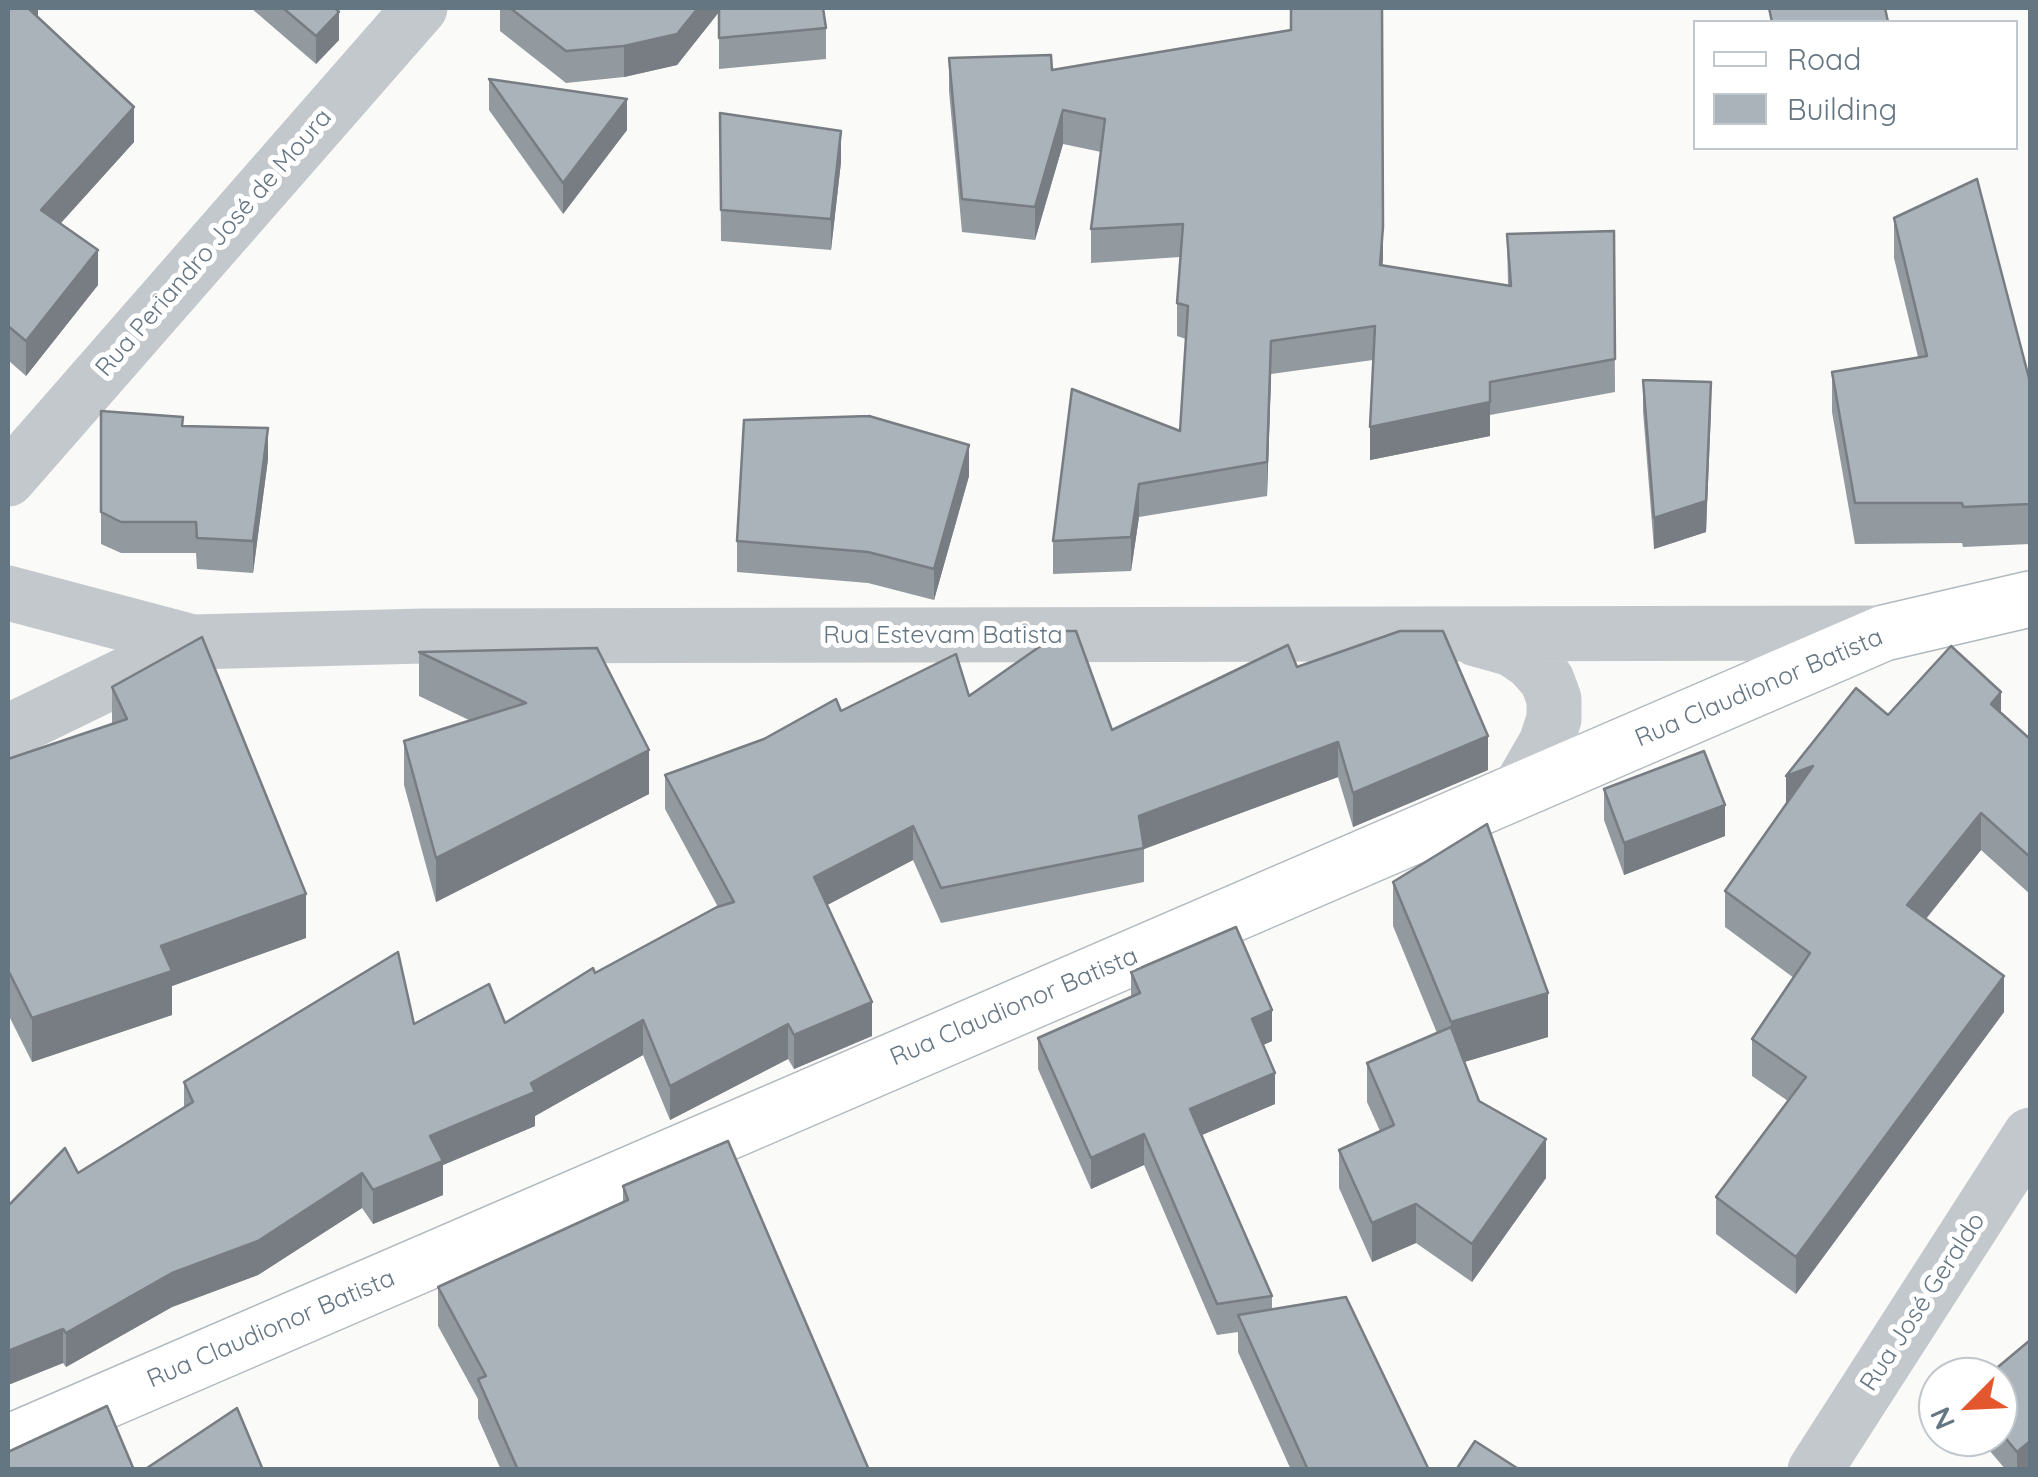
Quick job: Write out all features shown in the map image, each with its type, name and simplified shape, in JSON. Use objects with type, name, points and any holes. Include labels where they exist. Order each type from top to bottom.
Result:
[{"type":"main road","name":"Rua Claudionor Batista","points":[[8,1443],[1884,634],[2030,599]]},
{"type":"street","name":"Rua Periandro José de Moura","points":[[8,479],[420,8]]},
{"type":"street","name":"Rua Estevam Batista","points":[[8,593],[193,642],[423,636],[1884,634]]},
{"type":"street","points":[[1458,634],[1512,649],[1547,680],[1554,700],[1554,719],[1546,743],[1519,790]]},
{"type":"street","points":[[8,732],[193,642]]},
{"type":"street","name":"Rua José Geraldo","points":[[1815,1470],[2030,1135]]},
{"type":"building","points":[[8,8],[28,8],[134,107],[41,210],[98,250],[26,341],[8,326]]},
{"type":"building","points":[[283,8],[335,8],[339,12],[316,36]]},
{"type":"building","points":[[510,8],[698,8],[677,34],[624,46],[566,51]]},
{"type":"building","points":[[719,8],[823,8],[826,28],[719,38]]},
{"type":"building","points":[[1291,8],[1382,8],[1380,265],[1511,286],[1507,234],[1614,231],[1615,359],[1490,382],[1490,402],[1370,427],[1375,326],[1271,341],[1267,462],[1139,484],[1131,537],[1053,541],[1072,389],[1180,431],[1188,306],[1177,303],[1183,224],[1091,229],[1105,119],[1063,110],[1035,207],[962,199],[949,58],[1051,55],[1052,70],[1291,30]]},
{"type":"building","points":[[1769,8],[1885,8],[1888,20],[1772,20]]},
{"type":"building","points":[[489,79],[627,99],[563,183]]},
{"type":"building","points":[[720,113],[841,131],[831,219],[721,210]]},
{"type":"building","points":[[1977,179],[2030,382],[2030,504],[1963,507],[1962,503],[1855,503],[1832,372],[1927,356],[1894,218]]},
{"type":"building","points":[[1643,380],[1711,382],[1706,501],[1654,518]]},
{"type":"building","points":[[101,411],[183,417],[182,426],[268,428],[253,541],[197,538],[196,522],[121,522],[101,512]]},
{"type":"building","points":[[869,416],[969,445],[934,569],[868,552],[737,541],[744,420]]},
{"type":"building","points":[[1062,631],[1076,631],[1112,730],[1288,645],[1297,667],[1400,631],[1443,631],[1488,736],[1353,793],[1338,742],[1139,816],[1144,848],[941,888],[913,826],[814,877],[872,1002],[794,1035],[788,1024],[670,1086],[643,1020],[531,1083],[535,1092],[430,1136],[443,1161],[373,1190],[362,1173],[258,1241],[172,1273],[66,1333],[63,1329],[8,1351],[8,1206],[65,1148],[78,1173],[193,1102],[184,1082],[398,952],[414,1024],[489,984],[505,1023],[593,968],[595,973],[717,907],[734,902],[665,775],[764,739],[836,699],[841,711],[956,654],[969,696]]},
{"type":"building","points":[[202,637],[306,894],[161,946],[172,971],[32,1018],[8,970],[8,759],[127,719],[112,687]]},
{"type":"building","points":[[1951,646],[2001,692],[1991,704],[2030,739],[2030,857],[1981,813],[1907,905],[2004,976],[1796,1257],[1716,1197],[1806,1077],[1752,1039],[1810,953],[1725,891],[1813,766],[1786,776],[1856,688],[1888,715]]},
{"type":"building","points":[[597,648],[649,750],[436,858],[404,741],[526,703],[419,652]]},
{"type":"building","points":[[1704,751],[1725,805],[1624,843],[1604,789]]},
{"type":"building","points":[[1487,824],[1548,993],[1451,1022],[1393,882]]},
{"type":"building","points":[[1236,927],[1272,1010],[1252,1019],[1275,1073],[1190,1109],[1272,1296],[1217,1304],[1144,1134],[1091,1158],[1038,1038],[1140,993],[1131,972]]},
{"type":"building","points":[[1451,1027],[1479,1101],[1546,1139],[1472,1244],[1416,1204],[1372,1223],[1339,1150],[1394,1125],[1367,1063]]},
{"type":"building","points":[[728,1141],[869,1470],[518,1470],[478,1379],[486,1376],[438,1287],[628,1200],[623,1186]]},
{"type":"building","points":[[1346,1297],[1429,1470],[1308,1470],[1238,1315]]},
{"type":"building","points":[[2029,1341],[2030,1443],[2018,1451],[2018,1357],[2010,1357]]},
{"type":"building","points":[[107,1406],[134,1470],[8,1470],[8,1452]]},
{"type":"building","points":[[237,1408],[263,1470],[144,1470]]},
{"type":"building","points":[[1475,1441],[1520,1470],[1456,1470]]}]
